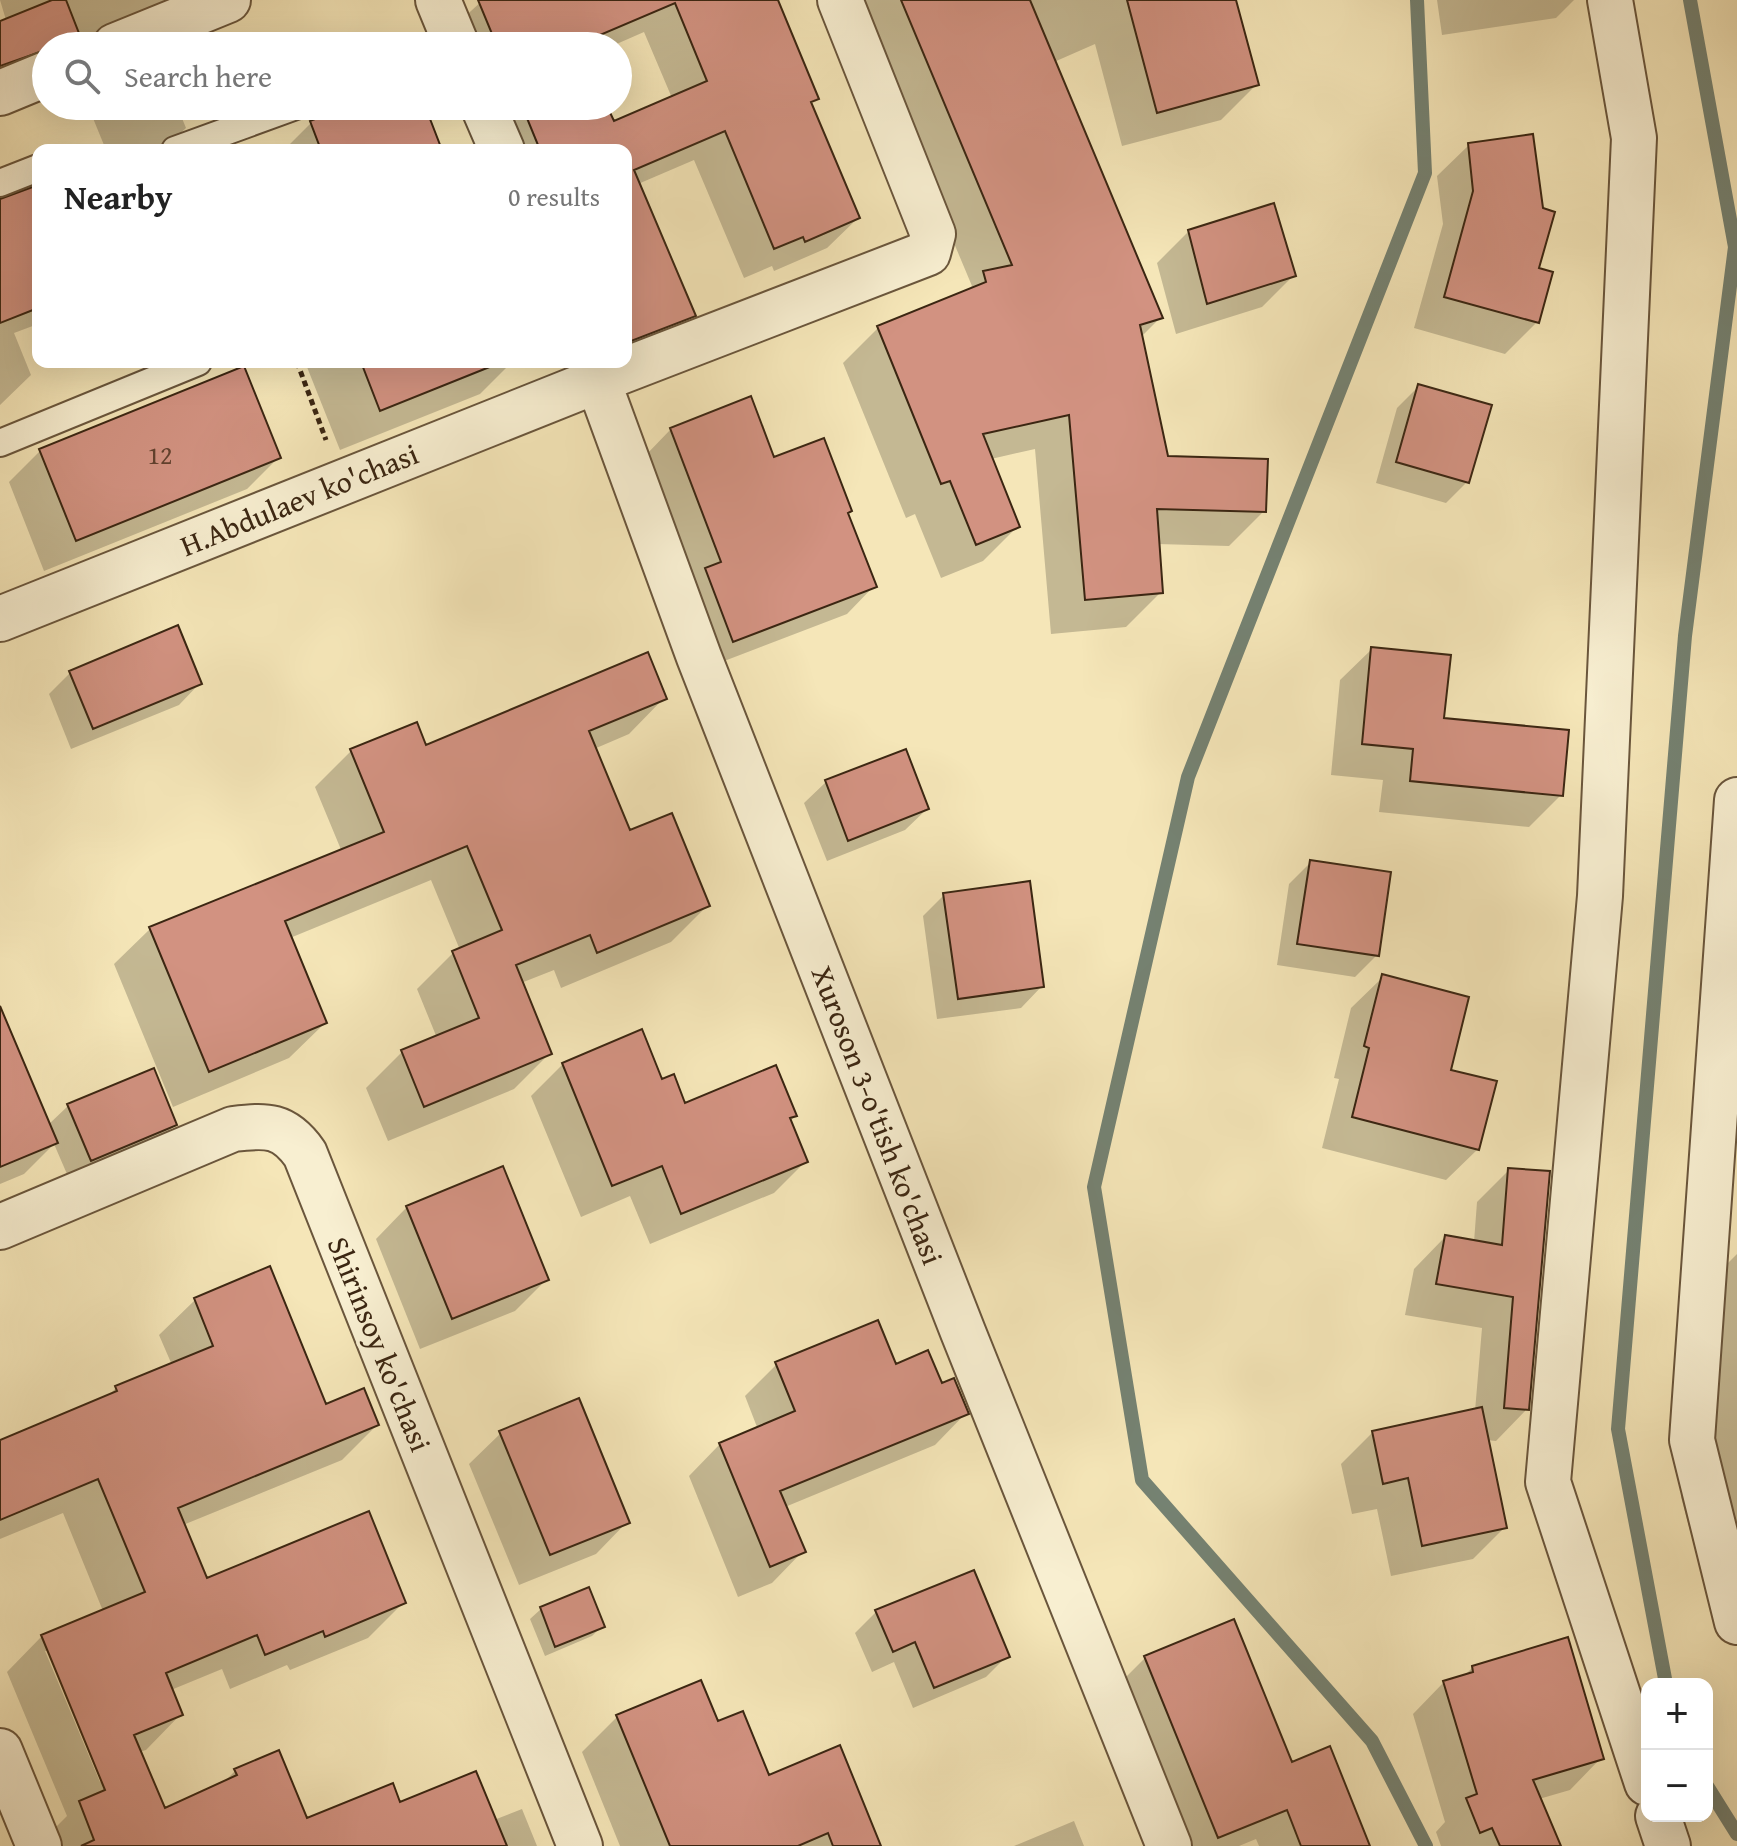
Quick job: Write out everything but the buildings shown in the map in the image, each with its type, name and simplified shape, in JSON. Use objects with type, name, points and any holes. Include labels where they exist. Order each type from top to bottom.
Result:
[{"type":"street","points":[[149,32],[228,0]]},
{"type":"street","points":[[438,0],[451,32]]},
{"type":"street","name":"H.Abdulaev ko'chasi","points":[[632,358],[928,253],[933,234],[840,0]]},
{"type":"street","points":[[1610,0],[1634,138],[1634,154],[1600,896],[1548,1482],[1641,1765]]},
{"type":"street","points":[[0,93],[32,80]]},
{"type":"street","points":[[489,120],[499,144]]},
{"type":"street","name":"H.Abdulaev ko'chasi","points":[[0,619],[341,482],[595,371]]},
{"type":"street","name":"Xuroson 3-o'tish ko'chasi","points":[[595,371],[699,657],[963,1332],[1169,1846]]},
{"type":"street","points":[[1737,800],[1692,1440],[1737,1622]]},
{"type":"street","name":"Shirinsoy ko'chasi","points":[[0,1227],[233,1129],[256,1126],[276,1128],[294,1138],[305,1154],[580,1846]]},
{"type":"street","points":[[0,1751],[39,1846]]},
{"type":"street","points":[[1660,1822],[1668,1846]]},
{"type":"lane","points":[[192,144],[258,120]]},
{"type":"lane","points":[[0,183],[32,170]]},
{"type":"lane","points":[[0,443],[183,368]]},
{"type":"path","points":[[299,368],[341,482]]},
{"type":"waterway","points":[[1417,0],[1425,173],[1188,777],[1094,1187],[1142,1480],[1372,1741],[1426,1846]]},
{"type":"waterway","points":[[1665,1678],[1618,1429],[1685,636],[1735,247],[1690,0]]},
{"type":"waterway","points":[[1713,1796],[1737,1834]]}]
